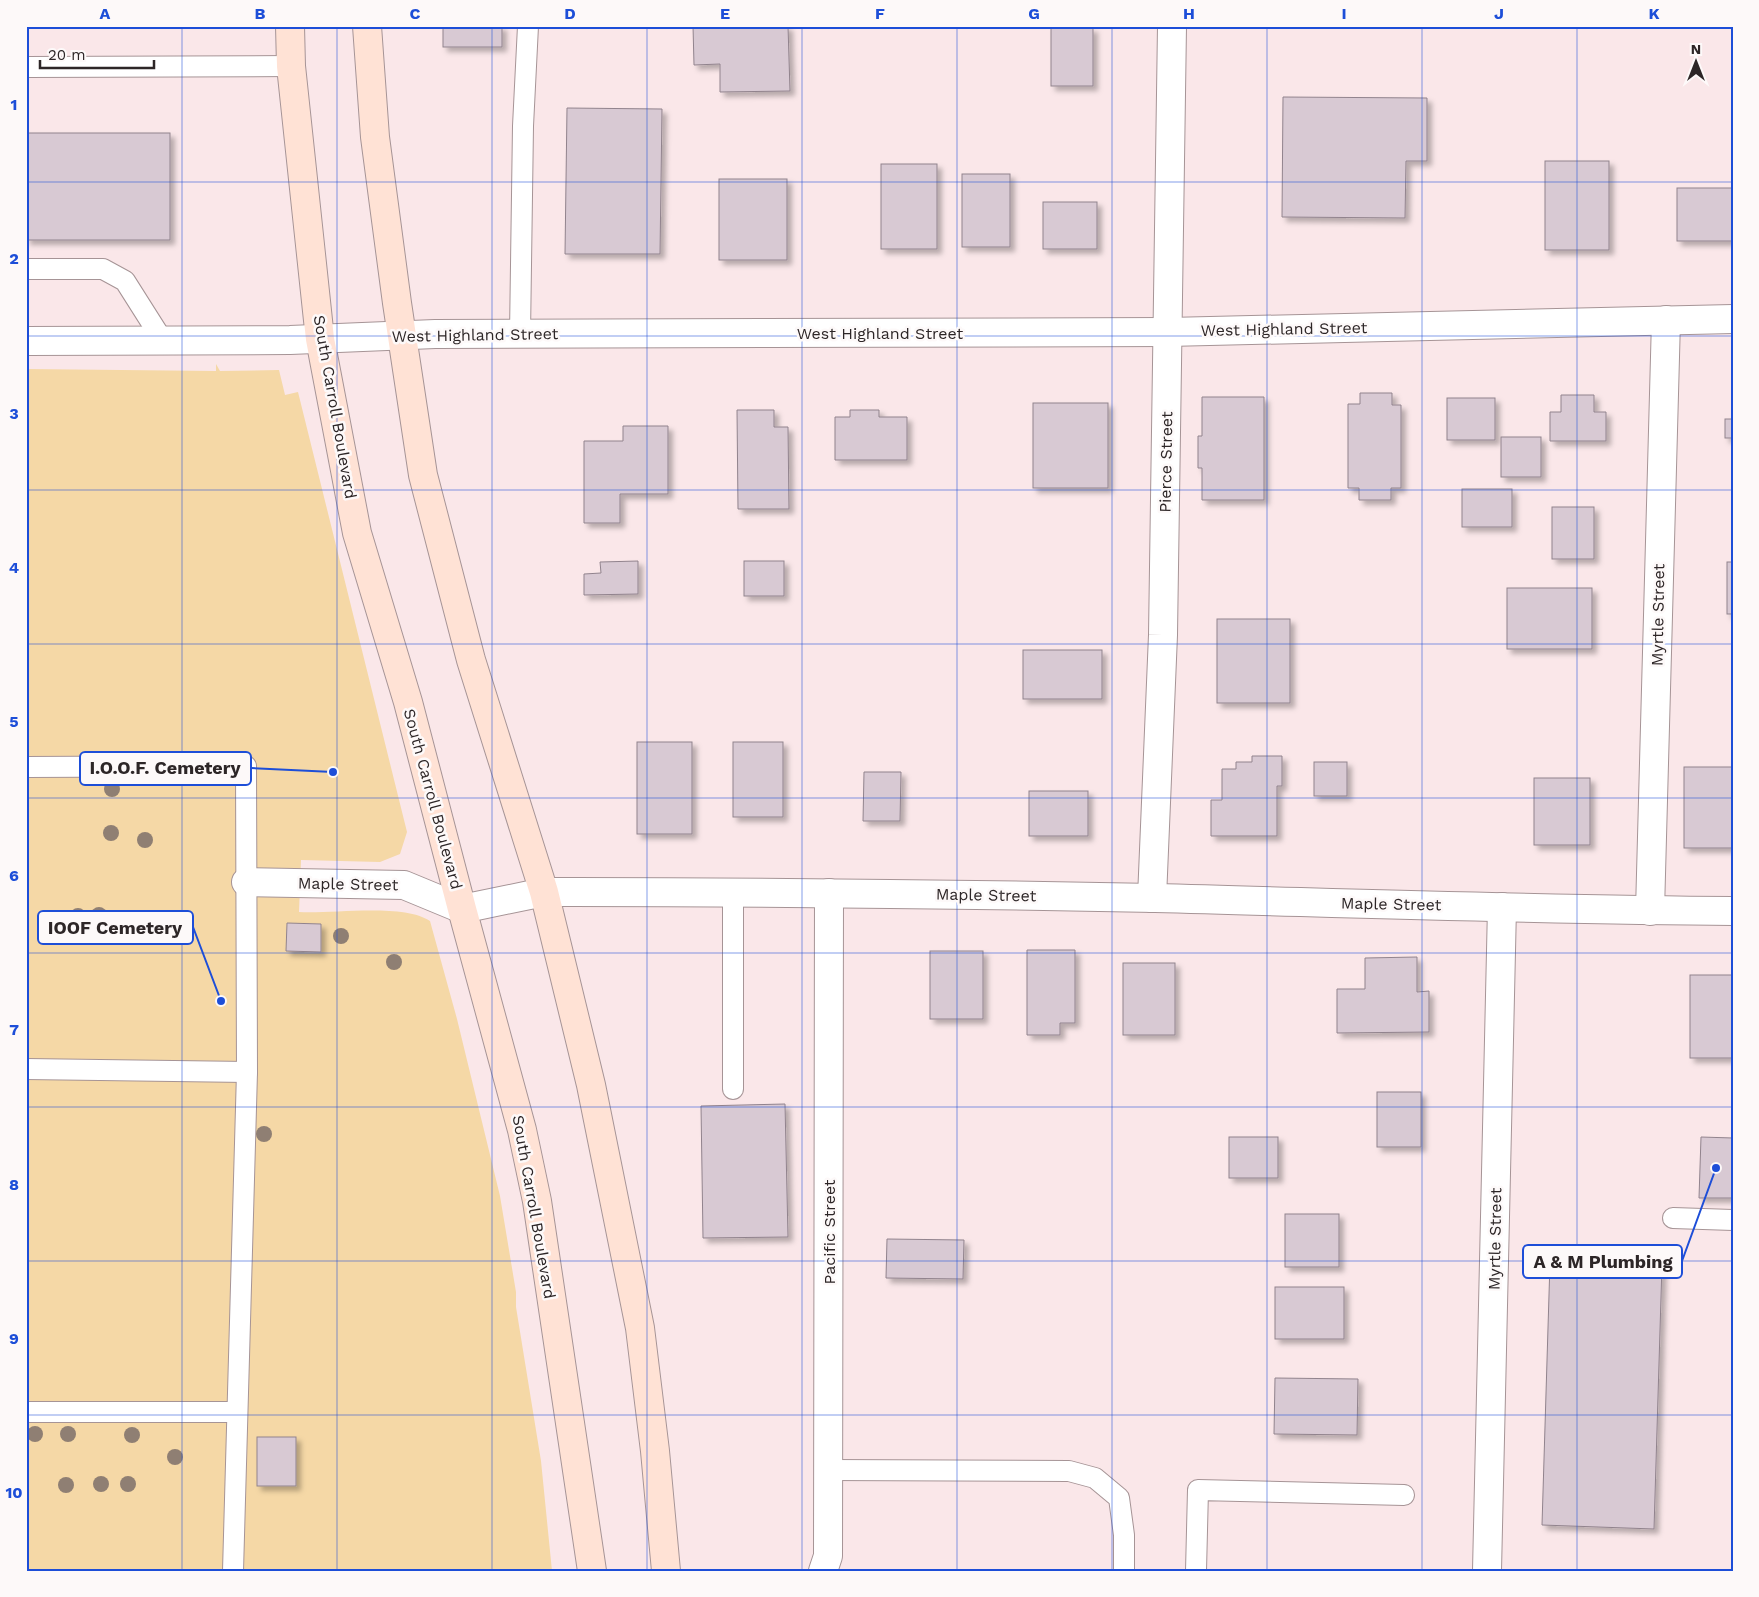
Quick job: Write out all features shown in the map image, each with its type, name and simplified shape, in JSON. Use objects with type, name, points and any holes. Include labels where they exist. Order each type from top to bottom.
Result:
[{"type":"main road","name":"South Carroll Boulevard","points":[[290,26],[291,66],[320,339],[357,533],[408,702],[522,1130],[537,1201],[592,1571]]},
{"type":"main road","points":[[367,26],[375,137],[401,336],[423,474],[471,660],[544,892],[591,1085],[640,1328],[655,1450],[666,1571]]},
{"type":"street","name":"Pierce Street","points":[[1152,898],[1163,635],[1172,26]]},
{"type":"street","name":"West Highland Street","points":[[26,341],[320,339],[520,334],[1168,332],[1733,319]]},
{"type":"street","name":"Myrtle Street","points":[[1650,911],[1666,320]]},
{"type":"street","name":"Maple Street","points":[[246,882],[404,885],[462,909],[544,892],[734,892],[1152,898],[1650,911],[1733,911]]},
{"type":"street","name":"Pacific Street","points":[[823,1571],[828,1556],[829,1470],[829,893]]},
{"type":"street","name":"Myrtle Street","points":[[1487,1571],[1502,907]]},
{"type":"lane","points":[[520,334],[523,126],[528,26]]},
{"type":"lane","points":[[26,67],[291,66]]},
{"type":"lane","points":[[26,269],[104,269],[125,281],[163,340]]},
{"type":"lane","points":[[26,766],[246,766],[247,1072],[233,1571]]},
{"type":"lane","points":[[734,892],[734,1089]]},
{"type":"lane","points":[[26,1069],[247,1072]]},
{"type":"lane","points":[[1673,1218],[1733,1220]]},
{"type":"lane","points":[[26,1412],[237,1412]]},
{"type":"lane","points":[[829,1470],[1069,1471],[1095,1478],[1119,1498],[1124,1535],[1124,1571]]},
{"type":"lane","points":[[1196,1571],[1198,1490],[1404,1494]]},
{"type":"shaded area","points":[[216,364],[220,371],[279,370],[285,395],[298,392],[407,832],[400,854],[380,862],[301,860],[299,912],[367,910],[403,912],[430,921],[457,1019],[500,1196],[541,1461],[552,1571],[26,1571],[26,369],[216,371]]},
{"type":"building","points":[[443,26],[502,26],[502,47],[443,47]]},
{"type":"building","points":[[693,26],[788,26],[790,91],[720,92],[720,64],[694,65]]},
{"type":"building","points":[[1051,28],[1093,28],[1093,86],[1051,86]]},
{"type":"building","points":[[1283,97],[1427,98],[1427,161],[1406,161],[1405,218],[1282,217]]},
{"type":"building","points":[[567,108],[662,109],[660,254],[565,254]]},
{"type":"building","points":[[26,133],[170,133],[170,240],[26,240]]},
{"type":"building","points":[[1545,161],[1609,161],[1609,250],[1545,250]]},
{"type":"building","points":[[881,164],[937,164],[937,249],[881,249]]},
{"type":"building","points":[[962,174],[1010,174],[1010,247],[962,247]]},
{"type":"building","points":[[719,179],[787,179],[787,260],[719,260]]},
{"type":"building","points":[[1677,188],[1733,188],[1733,241],[1677,241]]},
{"type":"building","points":[[1043,202],[1097,202],[1097,249],[1043,249]]},
{"type":"building","points":[[1360,393],[1392,393],[1392,405],[1401,405],[1401,488],[1391,488],[1391,500],[1359,500],[1359,488],[1348,488],[1348,404],[1360,404]]},
{"type":"building","points":[[1561,395],[1594,395],[1594,412],[1606,412],[1606,441],[1550,441],[1550,412],[1561,412]]},
{"type":"building","points":[[1202,397],[1264,397],[1264,500],[1202,500],[1202,468],[1198,468],[1198,436],[1202,436]]},
{"type":"building","points":[[1447,398],[1495,398],[1495,440],[1447,440]]},
{"type":"building","points":[[1033,403],[1108,403],[1108,488],[1033,488]]},
{"type":"building","points":[[737,410],[774,410],[774,427],[788,427],[789,509],[738,509]]},
{"type":"building","points":[[850,410],[879,410],[879,417],[907,417],[907,460],[835,460],[835,417],[850,417]]},
{"type":"building","points":[[1725,419],[1733,419],[1733,438],[1725,438]]},
{"type":"building","points":[[623,426],[668,426],[668,494],[620,494],[620,523],[584,523],[584,441],[623,441]]},
{"type":"building","points":[[1501,437],[1541,437],[1541,477],[1501,477]]},
{"type":"building","points":[[1462,489],[1512,489],[1512,527],[1462,527]]},
{"type":"building","points":[[1552,507],[1594,507],[1594,559],[1552,559]]},
{"type":"building","points":[[638,561],[638,594],[584,595],[584,574],[601,573],[600,562]]},
{"type":"building","points":[[744,561],[784,561],[784,596],[744,596]]},
{"type":"building","points":[[1727,562],[1733,562],[1733,614],[1727,614]]},
{"type":"building","points":[[1507,588],[1592,588],[1592,649],[1507,649]]},
{"type":"building","points":[[1217,619],[1290,619],[1290,703],[1217,703]]},
{"type":"building","points":[[1023,650],[1102,650],[1102,699],[1023,699]]},
{"type":"building","points":[[637,742],[692,742],[692,834],[637,834]]},
{"type":"building","points":[[733,742],[783,742],[783,817],[733,817]]},
{"type":"building","points":[[1252,756],[1282,756],[1282,786],[1277,786],[1277,836],[1211,836],[1211,800],[1222,800],[1222,769],[1236,769],[1236,762],[1252,762]]},
{"type":"building","points":[[1314,762],[1347,762],[1347,796],[1314,796]]},
{"type":"building","points":[[1684,767],[1733,767],[1733,848],[1684,848]]},
{"type":"building","points":[[864,772],[901,772],[900,821],[863,821]]},
{"type":"building","points":[[1534,778],[1590,778],[1590,845],[1534,845]]},
{"type":"building","points":[[1029,791],[1088,791],[1088,836],[1029,836]]},
{"type":"building","points":[[287,923],[321,924],[321,952],[286,951]]},
{"type":"building","points":[[1027,950],[1075,950],[1075,1023],[1060,1023],[1060,1035],[1027,1035]]},
{"type":"building","points":[[930,951],[983,951],[983,1019],[930,1019]]},
{"type":"building","points":[[1417,957],[1417,992],[1429,991],[1429,1032],[1337,1033],[1337,989],[1365,989],[1365,958]]},
{"type":"building","points":[[1123,963],[1175,963],[1175,1035],[1123,1035]]},
{"type":"building","points":[[1690,975],[1733,975],[1733,1058],[1690,1058]]},
{"type":"building","points":[[1377,1092],[1421,1092],[1421,1147],[1377,1147]]},
{"type":"building","points":[[785,1104],[788,1237],[703,1238],[701,1106]]},
{"type":"building","points":[[1229,1137],[1278,1137],[1278,1178],[1229,1178]]},
{"type":"building","points":[[1701,1137],[1733,1138],[1733,1198],[1699,1198]]},
{"type":"building","points":[[1285,1214],[1339,1214],[1339,1267],[1285,1267]]},
{"type":"building","points":[[887,1239],[964,1240],[963,1279],[886,1278]]},
{"type":"building","points":[[1550,1262],[1662,1264],[1654,1529],[1542,1525]]},
{"type":"building","points":[[1275,1287],[1344,1287],[1344,1339],[1275,1339]]},
{"type":"building","points":[[1275,1378],[1358,1379],[1357,1435],[1274,1434]]},
{"type":"building","points":[[257,1437],[296,1437],[296,1486],[257,1486]]},
{"type":"place","name":"I.O.O.F. Cemetery","points":[[333,772]]},
{"type":"place","name":"IOOF Cemetery","points":[[221,1001]]},
{"type":"place","name":"A & M Plumbing","points":[[1716,1168]]}]
